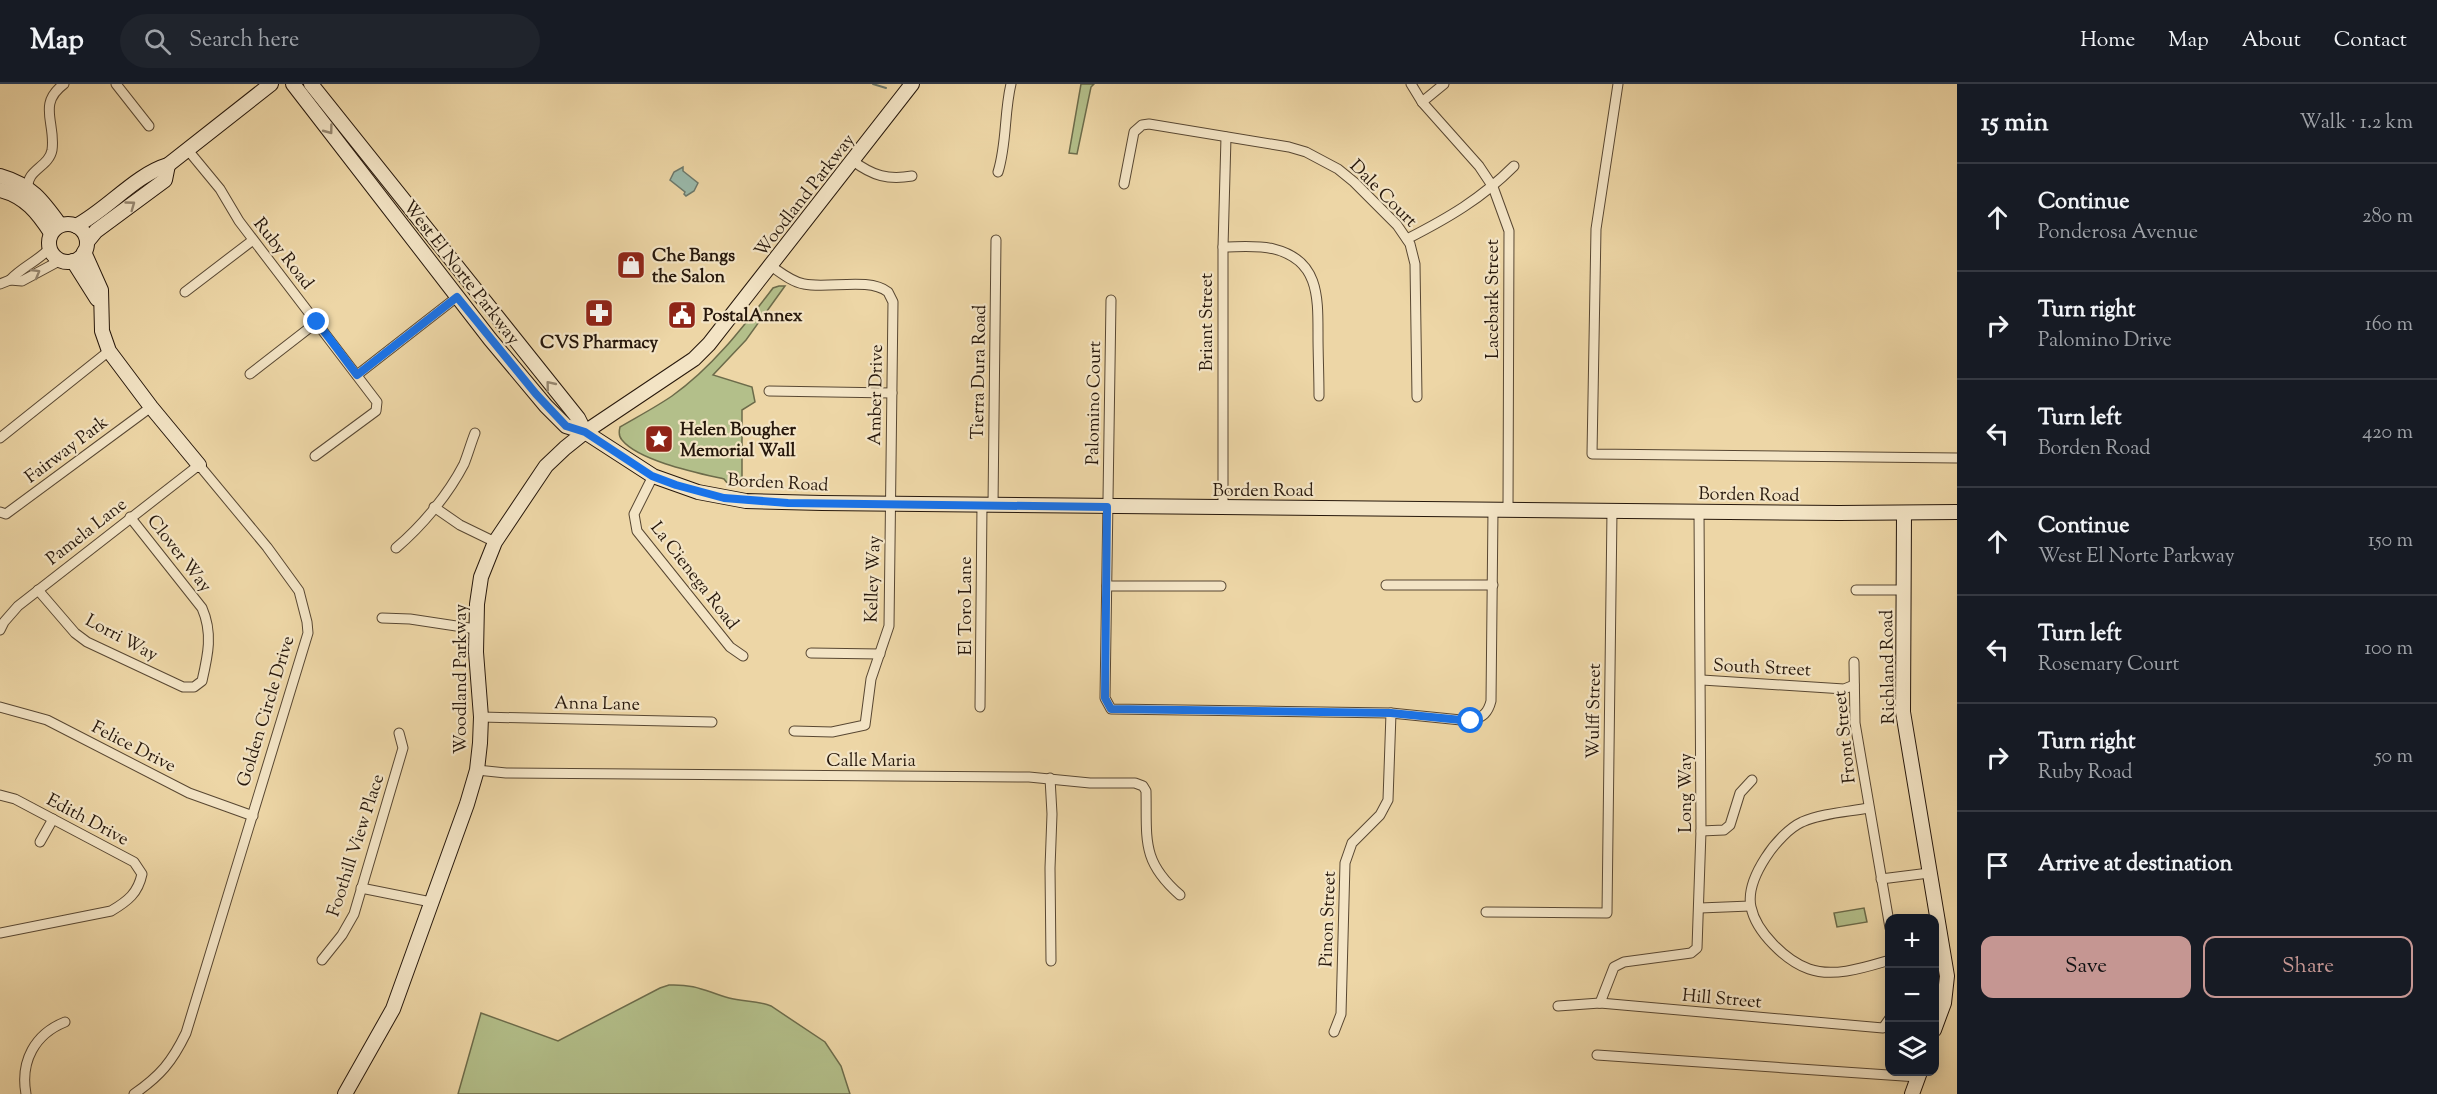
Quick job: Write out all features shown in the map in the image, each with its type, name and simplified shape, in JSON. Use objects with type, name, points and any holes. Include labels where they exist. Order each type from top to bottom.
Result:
[{"type":"main road","points":[[56,229],[76,226],[93,217],[155,169],[168,165],[271,84]]},
{"type":"main road","name":"West El Norte Parkway","points":[[293,84],[457,297],[546,406],[566,426],[585,432]]},
{"type":"main road","name":"West El Norte Parkway","points":[[311,84],[578,418],[585,432]]},
{"type":"main road","name":"Woodland Parkway","points":[[345,1094],[393,1009],[467,804],[477,770],[481,717],[476,629],[477,604],[481,577],[495,542],[546,466],[585,432],[694,359],[709,344],[912,84]]},
{"type":"main road","points":[[0,190],[39,197],[56,229],[50,248],[56,257],[76,254],[96,231],[165,180],[168,165]]},
{"type":"main road","points":[[0,176],[25,194]]},
{"type":"main road","points":[[76,226],[84,232],[76,254]]},
{"type":"main road","name":"Golden Circle Drive","points":[[76,254],[92,294],[101,303],[102,331],[109,351],[199,465]]},
{"type":"main road","name":"Borden Road","points":[[585,432],[652,476],[698,492],[746,501],[1107,507],[1957,512]]},
{"type":"main road","name":"Richland Road","points":[[1904,513],[1904,712],[1947,976],[1944,1003],[1938,1022]]},
{"type":"main road","points":[[1912,1094],[1918,1076]]},
{"type":"street","points":[[25,194],[27,181],[52,152],[49,103],[56,90],[64,84]]},
{"type":"street","points":[[116,84],[149,126]]},
{"type":"street","points":[[998,172],[1004,154],[1011,84]]},
{"type":"street","name":"Lacebark Street","points":[[1411,84],[1422,102],[1479,166],[1493,187],[1509,231],[1508,510]]},
{"type":"street","points":[[1422,102],[1444,84]]},
{"type":"street","points":[[1618,84],[1596,229],[1592,454],[1957,458]]},
{"type":"street","name":"Dale Court","points":[[1124,183],[1134,132],[1142,125],[1149,124],[1289,147],[1306,152],[1338,169],[1397,225],[1407,238],[1416,264],[1417,397]]},
{"type":"street","name":"Briant Street","points":[[1223,508],[1223,247],[1226,137]]},
{"type":"street","name":"Ruby Road","points":[[187,149],[220,189],[253,240],[357,375],[377,406],[376,411],[315,456]]},
{"type":"street","points":[[853,161],[881,177],[912,176]]},
{"type":"street","points":[[1407,238],[1452,216],[1493,187],[1514,166]]},
{"type":"street","points":[[185,291],[253,240]]},
{"type":"street","name":"Tierra Dura Road","points":[[988,505],[996,240]]},
{"type":"street","points":[[1223,247],[1272,249],[1289,254],[1305,267],[1314,281],[1318,300],[1318,396]]},
{"type":"street","points":[[0,284],[10,280],[43,256],[50,248]]},
{"type":"street","points":[[10,280],[22,281],[76,254]]},
{"type":"street","name":"Amber Drive","points":[[771,266],[790,279],[804,284],[876,286],[885,290],[893,302],[890,502]]},
{"type":"street","points":[[357,375],[457,297]]},
{"type":"street","name":"Palomino Court","points":[[1111,300],[1105,698],[1111,709],[1391,713]]},
{"type":"street","points":[[250,374],[317,322]]},
{"type":"street","points":[[0,438],[109,351]]},
{"type":"street","points":[[769,391],[892,393]]},
{"type":"street","name":"Fairway Park","points":[[0,512],[6,514],[151,407]]},
{"type":"street","points":[[396,548],[407,539],[434,507],[464,464],[475,433]]},
{"type":"street","name":"Pamela Lane","points":[[0,630],[4,621],[18,606],[199,465]]},
{"type":"street","name":"Golden Circle Drive","points":[[134,1094],[157,1078],[175,1055],[186,1033],[308,633],[299,591],[267,547],[199,465]]},
{"type":"street","name":"La Cienega Road","points":[[652,476],[634,514],[638,531],[730,647],[743,656]]},
{"type":"street","name":"Kelley Way","points":[[794,731],[832,732],[864,725],[871,679],[889,626],[890,502]]},
{"type":"street","name":"El Toro Lane","points":[[980,707],[988,505]]},
{"type":"street","points":[[434,507],[460,525],[495,542]]},
{"type":"street","points":[[1391,713],[1471,721],[1482,718],[1488,711],[1491,701],[1493,510]]},
{"type":"street","name":"Wulff Street","points":[[1486,912],[1607,913],[1612,511]]},
{"type":"street","name":"Long Way","points":[[1600,1003],[1614,967],[1624,962],[1691,953],[1697,948],[1701,831],[1700,512]]},
{"type":"street","name":"Clover Way","points":[[130,517],[202,608],[207,621],[210,647],[202,681]]},
{"type":"street","points":[[1386,585],[1492,585]]},
{"type":"street","points":[[1107,586],[1221,586]]},
{"type":"street","name":"Lorri Way","points":[[38,590],[75,633],[87,642],[183,687],[194,687],[202,681]]},
{"type":"street","points":[[1856,590],[1904,590]]},
{"type":"street","points":[[382,618],[410,619],[476,629]]},
{"type":"street","points":[[811,653],[880,654]]},
{"type":"street","name":"Front Street","points":[[1854,663],[1855,723],[1887,914]]},
{"type":"street","name":"South Street","points":[[1702,680],[1844,689],[1854,685]]},
{"type":"street","name":"Felice Drive","points":[[0,707],[46,720],[189,794],[253,816]]},
{"type":"street","name":"Pinon Street","points":[[1334,1032],[1341,1014],[1345,863],[1352,843],[1380,815],[1388,800],[1391,713]]},
{"type":"street","name":"Anna Lane","points":[[481,717],[712,722]]},
{"type":"street","name":"Foothill View Place","points":[[322,960],[342,935],[354,914],[403,748],[399,734]]},
{"type":"street","name":"Calle Maria","points":[[477,770],[506,773],[1050,778],[1090,783],[1135,783],[1143,786],[1146,791],[1150,857],[1158,874],[1180,895]]},
{"type":"street","points":[[1050,778],[1052,814],[1051,961]]},
{"type":"street","points":[[1701,831],[1724,830],[1730,825],[1740,793],[1752,780]]},
{"type":"street","name":"Edith Drive","points":[[0,795],[15,799],[134,862],[142,874],[139,888],[127,901],[111,911],[0,933]]},
{"type":"street","points":[[1869,808],[1818,816],[1801,822],[1787,831],[1776,841],[1766,857],[1753,888],[1750,906],[1756,921],[1779,948],[1795,962],[1809,969],[1821,972],[1860,969],[1885,962]]},
{"type":"street","points":[[40,842],[53,819]]},
{"type":"street","points":[[1881,879],[1929,873]]},
{"type":"street","points":[[362,888],[431,902]]},
{"type":"street","points":[[1700,908],[1750,906]]},
{"type":"street","name":"Hill Street","points":[[1558,1006],[1600,1003],[1883,1028],[1887,1022]]},
{"type":"street","points":[[26,1094],[24,1084],[26,1063],[36,1042],[51,1028],[65,1022]]},
{"type":"street","points":[[1597,1055],[1885,1072]]},
{"type":"green space","points":[[1081,84],[1094,84],[1091,87],[1077,154],[1069,153]]},
{"type":"green space","points":[[785,286],[746,340],[713,375],[752,387],[755,402],[742,410],[742,486],[728,484],[724,479],[655,460],[641,454],[622,440],[619,435],[620,427],[687,385],[739,332],[773,288]]},
{"type":"green space","points":[[1864,908],[1867,922],[1837,927],[1834,913]]},
{"type":"green space","points":[[669,985],[694,987],[729,998],[771,1006],[825,1042],[841,1066],[850,1094],[458,1094],[481,1013],[558,1041]]},
{"type":"shaded area","points":[[683,167],[683,171],[698,183],[694,191],[686,196],[685,192],[670,180],[674,172]]},
{"type":"waterway","points":[[873,84],[886,88]]},
{"type":"place","name":"Che Bangs the Salon","points":[[631,265]]},
{"type":"place","name":"CVS Pharmacy","points":[[599,313]]},
{"type":"place","name":"PostalAnnex","points":[[682,315]]},
{"type":"place","name":"Helen Bougher Memorial Wall","points":[[659,439]]},
{"type":"route","points":[[317,322],[357,375],[457,297],[546,406],[566,426],[585,432],[652,476],[698,492],[746,501],[788,503],[890,502],[1107,507],[1105,698],[1111,709],[1391,713],[1471,721]]}]
